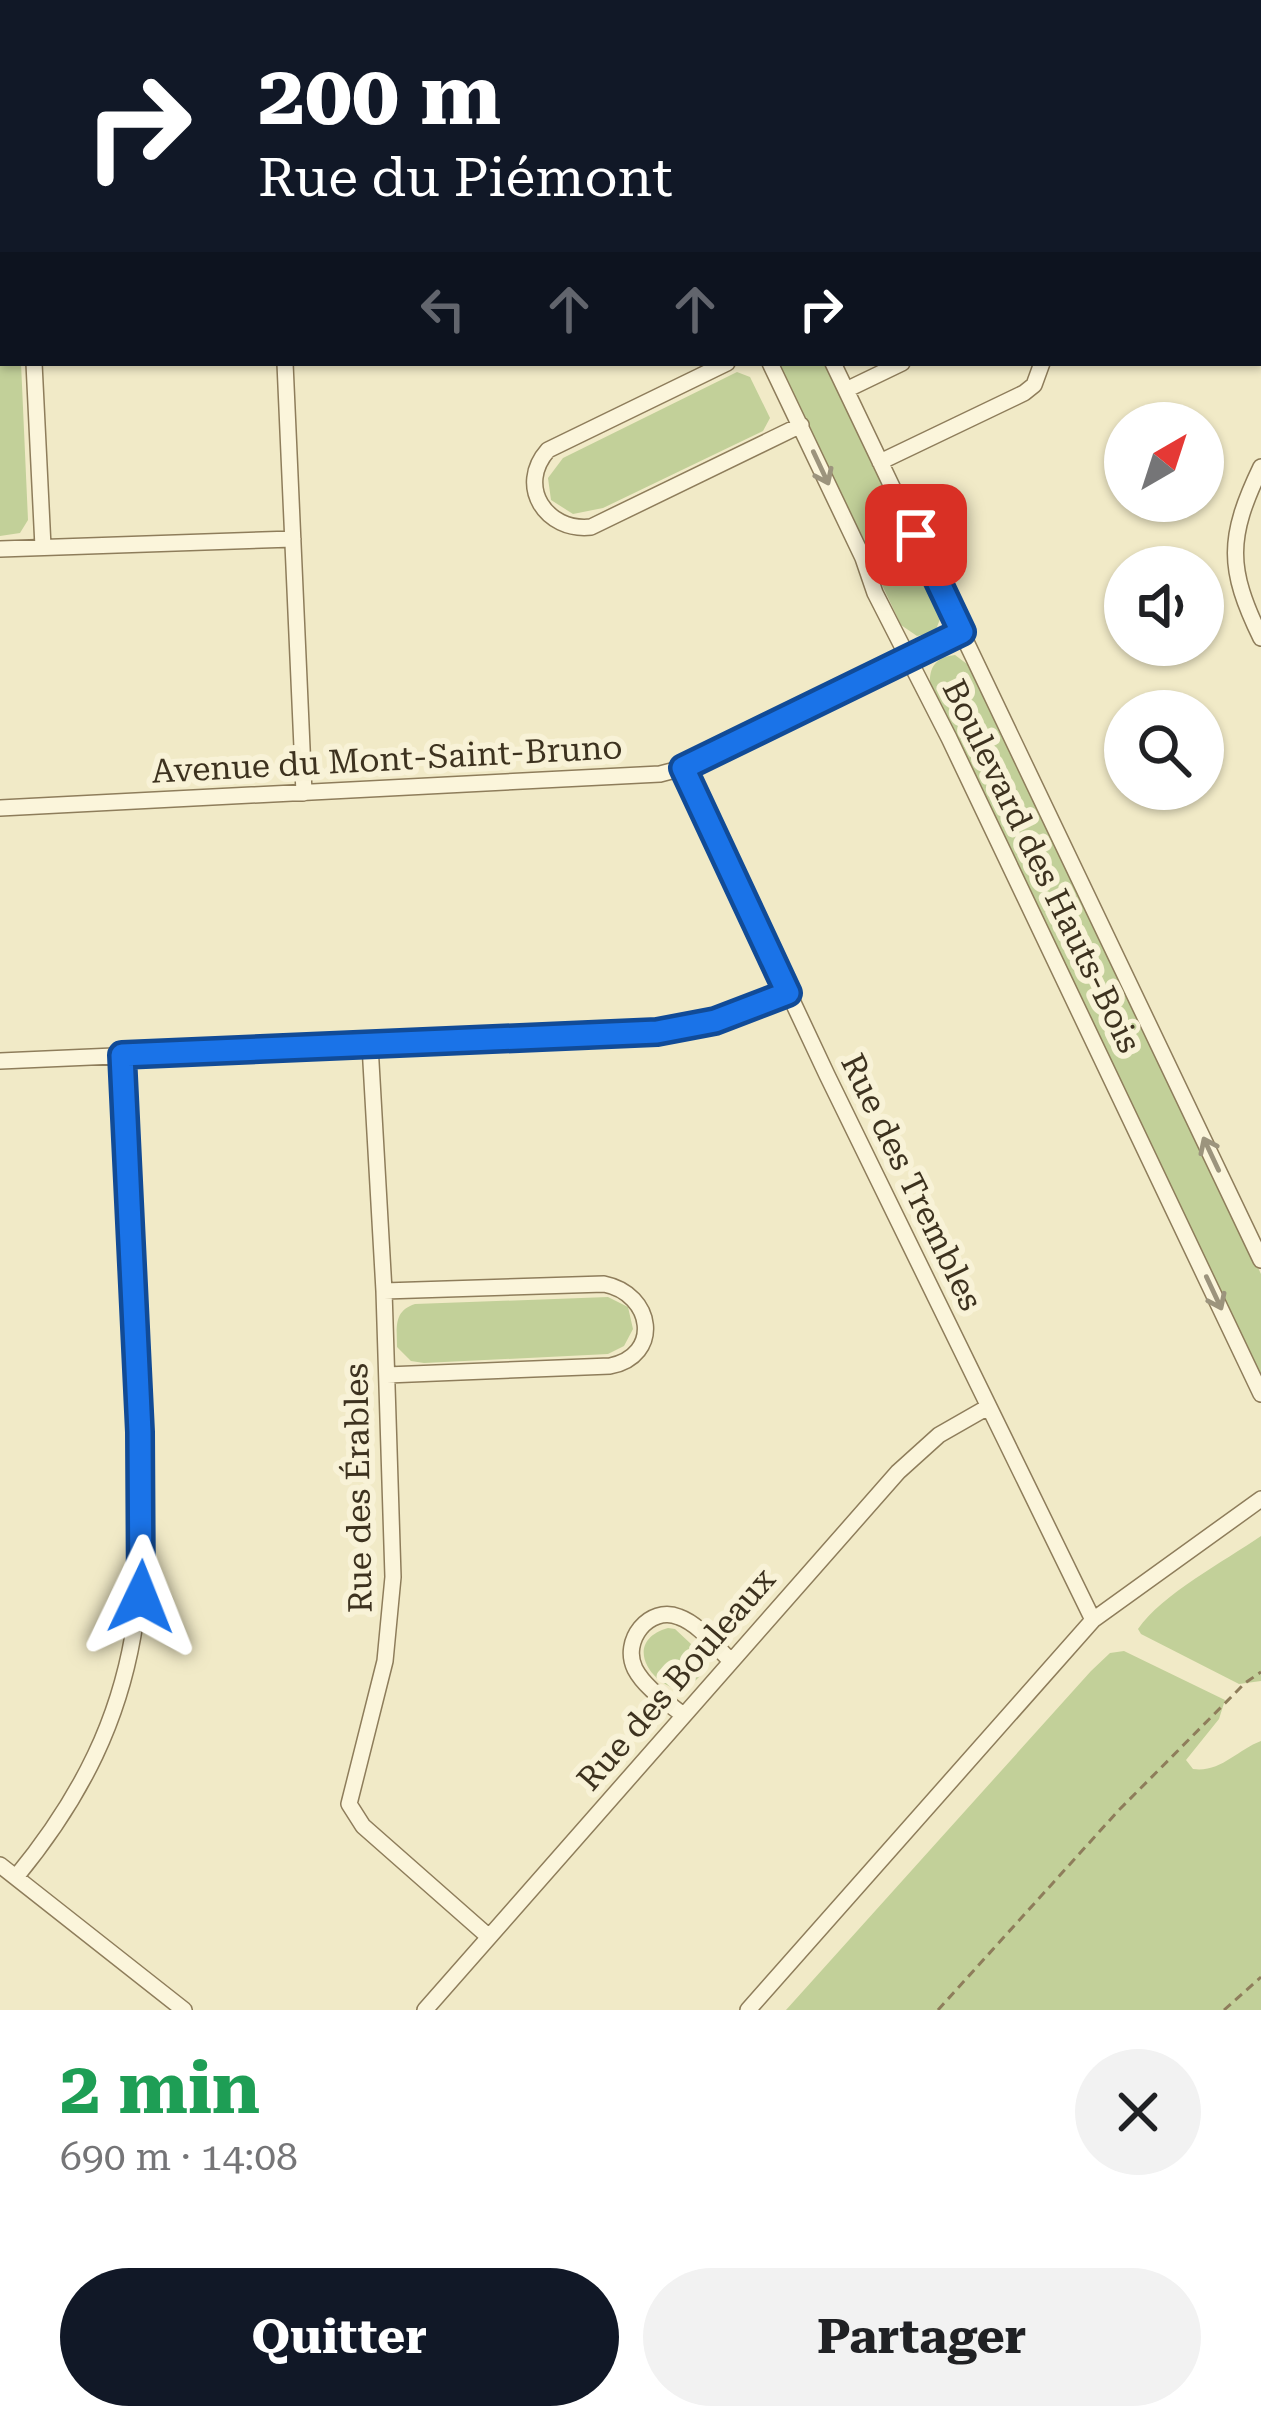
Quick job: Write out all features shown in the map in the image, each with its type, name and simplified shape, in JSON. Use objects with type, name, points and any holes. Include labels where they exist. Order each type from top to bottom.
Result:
[{"type":"street","points":[[34,366],[43,547]]},
{"type":"street","points":[[285,366],[304,793]]},
{"type":"street","points":[[721,366],[548,450],[534,476],[540,506],[564,526],[591,527],[801,425]]},
{"type":"street","name":"Boulevard des Hauts-Bois","points":[[772,366],[907,659],[1261,1394]]},
{"type":"street","name":"Boulevard des Hauts-Bois","points":[[834,366],[1261,1260]]},
{"type":"street","points":[[846,390],[896,366]]},
{"type":"street","points":[[880,462],[1024,393],[1034,385],[1041,366]]},
{"type":"street","points":[[1261,467],[1238,522],[1232,557],[1244,603],[1261,638]]},
{"type":"street","points":[[0,549],[293,539]]},
{"type":"street","name":"Avenue du Mont-Saint-Bruno","points":[[0,808],[610,779],[683,768],[962,632]]},
{"type":"street","name":"Rue des Trembles","points":[[683,768],[1093,1620]]},
{"type":"street","points":[[0,1060],[681,1030],[736,1015],[788,993]]},
{"type":"street","name":"Rue des Érables","points":[[370,1045],[393,1558],[391,1622],[350,1804],[363,1826],[489,1937]]},
{"type":"street","points":[[16,1877],[71,1802],[101,1744],[124,1682],[139,1614],[143,1564],[140,1432],[122,1055]]},
{"type":"street","points":[[384,1291],[611,1285],[636,1298],[644,1328],[636,1354],[610,1366],[387,1376]]},
{"type":"street","name":"Rue des Bouleaux","points":[[425,2010],[912,1457],[988,1407]]},
{"type":"street","points":[[748,2010],[1093,1620],[1261,1499]]},
{"type":"street","points":[[683,1715],[644,1682],[634,1667],[631,1649],[638,1629],[652,1618],[677,1616],[731,1661]]},
{"type":"street","points":[[0,1865],[184,2010]]},
{"type":"path","points":[[938,2010],[1118,1811],[1261,1672]]},
{"type":"path","points":[[1224,2010],[1261,1977]]},
{"type":"green space","points":[[0,366],[21,366],[28,520],[20,533],[0,536]]},
{"type":"green space","points":[[778,366],[827,366],[944,609],[935,632],[917,636],[901,625]]},
{"type":"green space","points":[[737,372],[750,377],[770,418],[763,431],[603,508],[573,514],[551,500],[548,478],[563,458]]},
{"type":"green space","points":[[955,655],[971,667],[1261,1274],[1261,1378],[930,684],[935,664]]},
{"type":"green space","points":[[608,1297],[628,1307],[633,1329],[624,1346],[608,1354],[424,1363],[411,1361],[397,1347],[400,1316],[415,1304]]},
{"type":"green space","points":[[1261,1536],[1261,1681],[1239,1684],[1141,1634],[1138,1629],[1162,1603]]},
{"type":"green space","points":[[668,1628],[706,1658],[706,1670],[686,1690],[663,1683],[647,1665],[646,1644]]},
{"type":"green space","points":[[1124,1651],[1225,1700],[1219,1719],[1186,1760],[1193,1769],[1220,1764],[1261,1741],[1261,2010],[786,2010],[1091,1671],[1110,1653]]},
{"type":"route","points":[[141,1597],[140,1432],[122,1055],[681,1030],[788,993],[683,768],[962,632],[916,535]]}]
